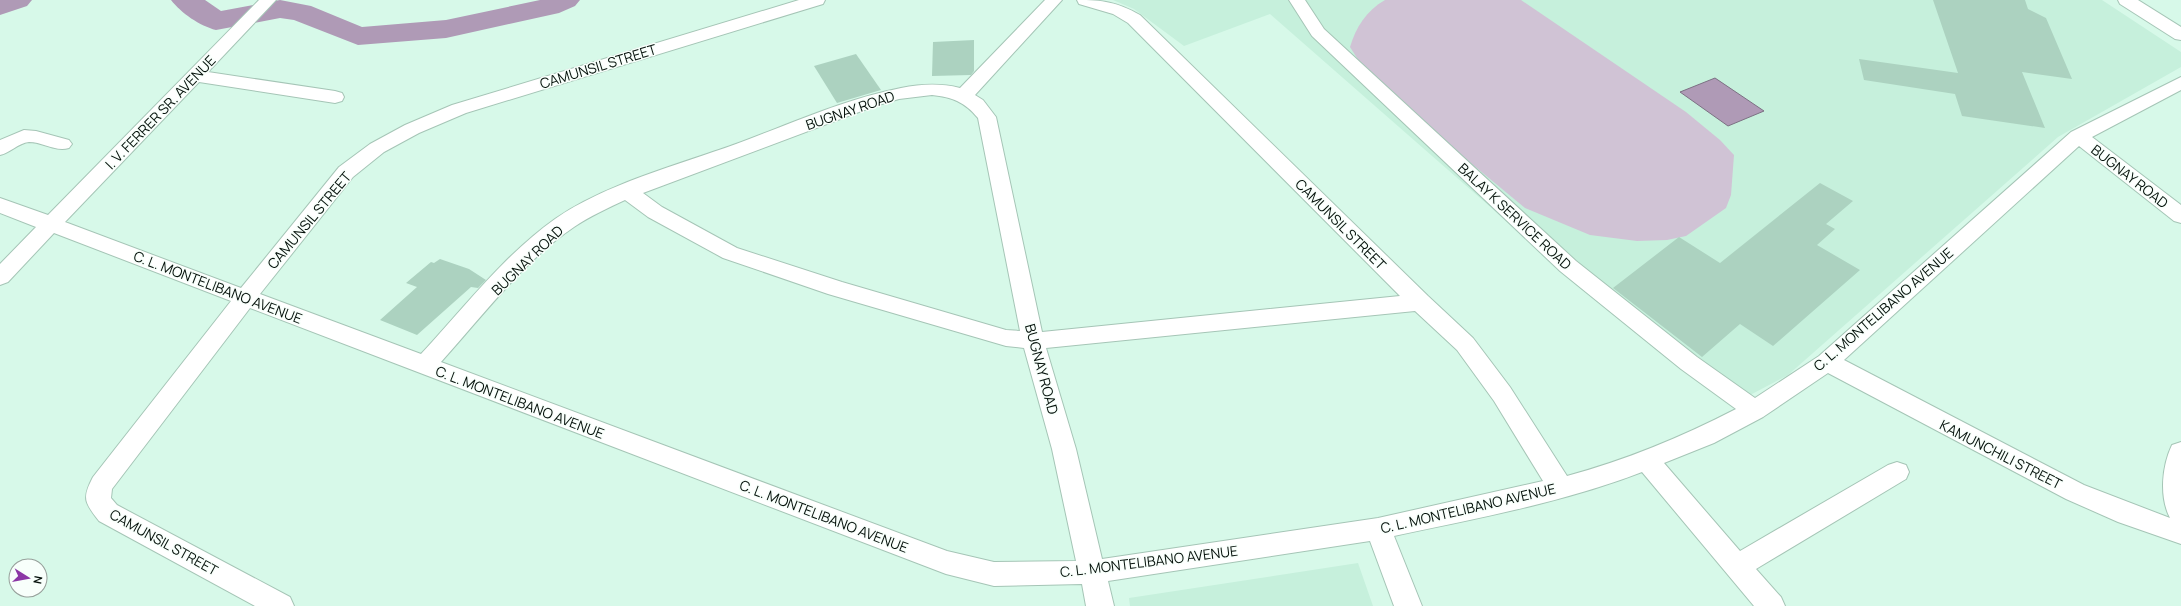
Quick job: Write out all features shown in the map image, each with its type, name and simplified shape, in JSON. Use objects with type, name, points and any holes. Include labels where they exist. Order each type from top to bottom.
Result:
[{"type":"street","name":"CAMUNSIL STREET","points":[[277,605],[108,512],[98,501],[98,494],[102,484],[246,297],[346,172],[383,144],[419,126],[484,101],[817,0]]},
{"type":"street","points":[[964,95],[1054,0]]},
{"type":"street","name":"CAMUNSIL STREET","points":[[1085,0],[1119,10],[1134,19],[1420,302],[1465,344],[1502,394],[1561,488]]},
{"type":"street","name":"BALAY K SERVICE ROAD","points":[[1297,0],[1318,32],[1568,266],[1689,363],[1755,410]]},
{"type":"street","points":[[2126,0],[2181,35]]},
{"type":"street","name":"I. V. FERRER SR. AVENUE","points":[[0,277],[260,9]]},
{"type":"street","points":[[195,76],[335,97]]},
{"type":"street","name":"C. L. MONTELIBANO AVENUE","points":[[0,205],[246,297],[424,366],[973,570],[1021,575],[1092,572],[1378,529],[1561,488],[1607,475],[1705,436],[1755,410],[1827,362],[2078,136],[2181,83]]},
{"type":"street","name":"BUGNAY ROAD","points":[[424,366],[526,257],[560,226],[595,205],[627,190],[868,102],[903,93],[937,89],[964,95],[980,106],[987,117],[1033,341],[1064,449],[1100,606]]},
{"type":"street","points":[[0,133],[16,122]]},
{"type":"street","points":[[0,149],[17,137],[28,135],[62,144]]},
{"type":"street","name":"BUGNAY ROAD","points":[[2078,136],[2181,216]]},
{"type":"street","points":[[627,190],[655,212],[730,252],[836,288],[977,331],[1006,338],[1033,341],[1420,302]]},
{"type":"street","points":[[0,254],[22,254]]},
{"type":"street","name":"KAMUNCHILI STREET","points":[[1827,362],[1940,424],[2075,492],[2127,514],[2181,533]]},
{"type":"street","points":[[2181,452],[2177,462],[2176,501],[2181,515]]},
{"type":"street","points":[[1646,460],[1738,566],[1770,606]]},
{"type":"street","points":[[1738,566],[1897,472]]},
{"type":"street","points":[[1378,529],[1408,606]]},
{"type":"shaded area","points":[[1113,0],[2102,0],[2181,52],[2181,67],[2058,137],[1788,375],[1733,404],[1560,268],[1270,14],[1184,46],[1134,9]]},
{"type":"shaded area","points":[[1385,0],[1521,0],[1686,112],[1720,140],[1734,155],[1731,195],[1726,208],[1686,236],[1667,240],[1637,241],[1590,235],[1525,208],[1461,155],[1362,66],[1350,47],[1352,40],[1367,14]]},
{"type":"shaded area","points":[[1715,78],[1764,111],[1728,126],[1680,92]]},
{"type":"shaded area","points":[[1358,563],[1373,606],[1130,606],[1129,598]]},
{"type":"building","points":[[1933,0],[2025,0],[2028,9],[2046,18],[2072,79],[2022,72],[2045,128],[1962,116],[1955,94],[1864,80],[1859,59],[1958,73]]},
{"type":"building","points":[[974,40],[974,71],[971,75],[932,76],[933,42]]},
{"type":"building","points":[[856,54],[881,90],[837,103],[814,66]]},
{"type":"building","points":[[1820,183],[1853,201],[1826,224],[1835,229],[1817,245],[1860,270],[1773,346],[1740,324],[1702,357],[1613,288],[1679,237],[1720,263]]},
{"type":"building","points":[[440,259],[469,269],[486,280],[478,288],[471,287],[417,335],[380,320],[417,287],[406,283],[431,262],[434,263]]},
{"type":"waterway","points":[[0,6],[17,0]]},
{"type":"waterway","points":[[186,0],[216,21],[280,9],[301,12],[358,36],[446,29],[549,7],[565,0]]}]
